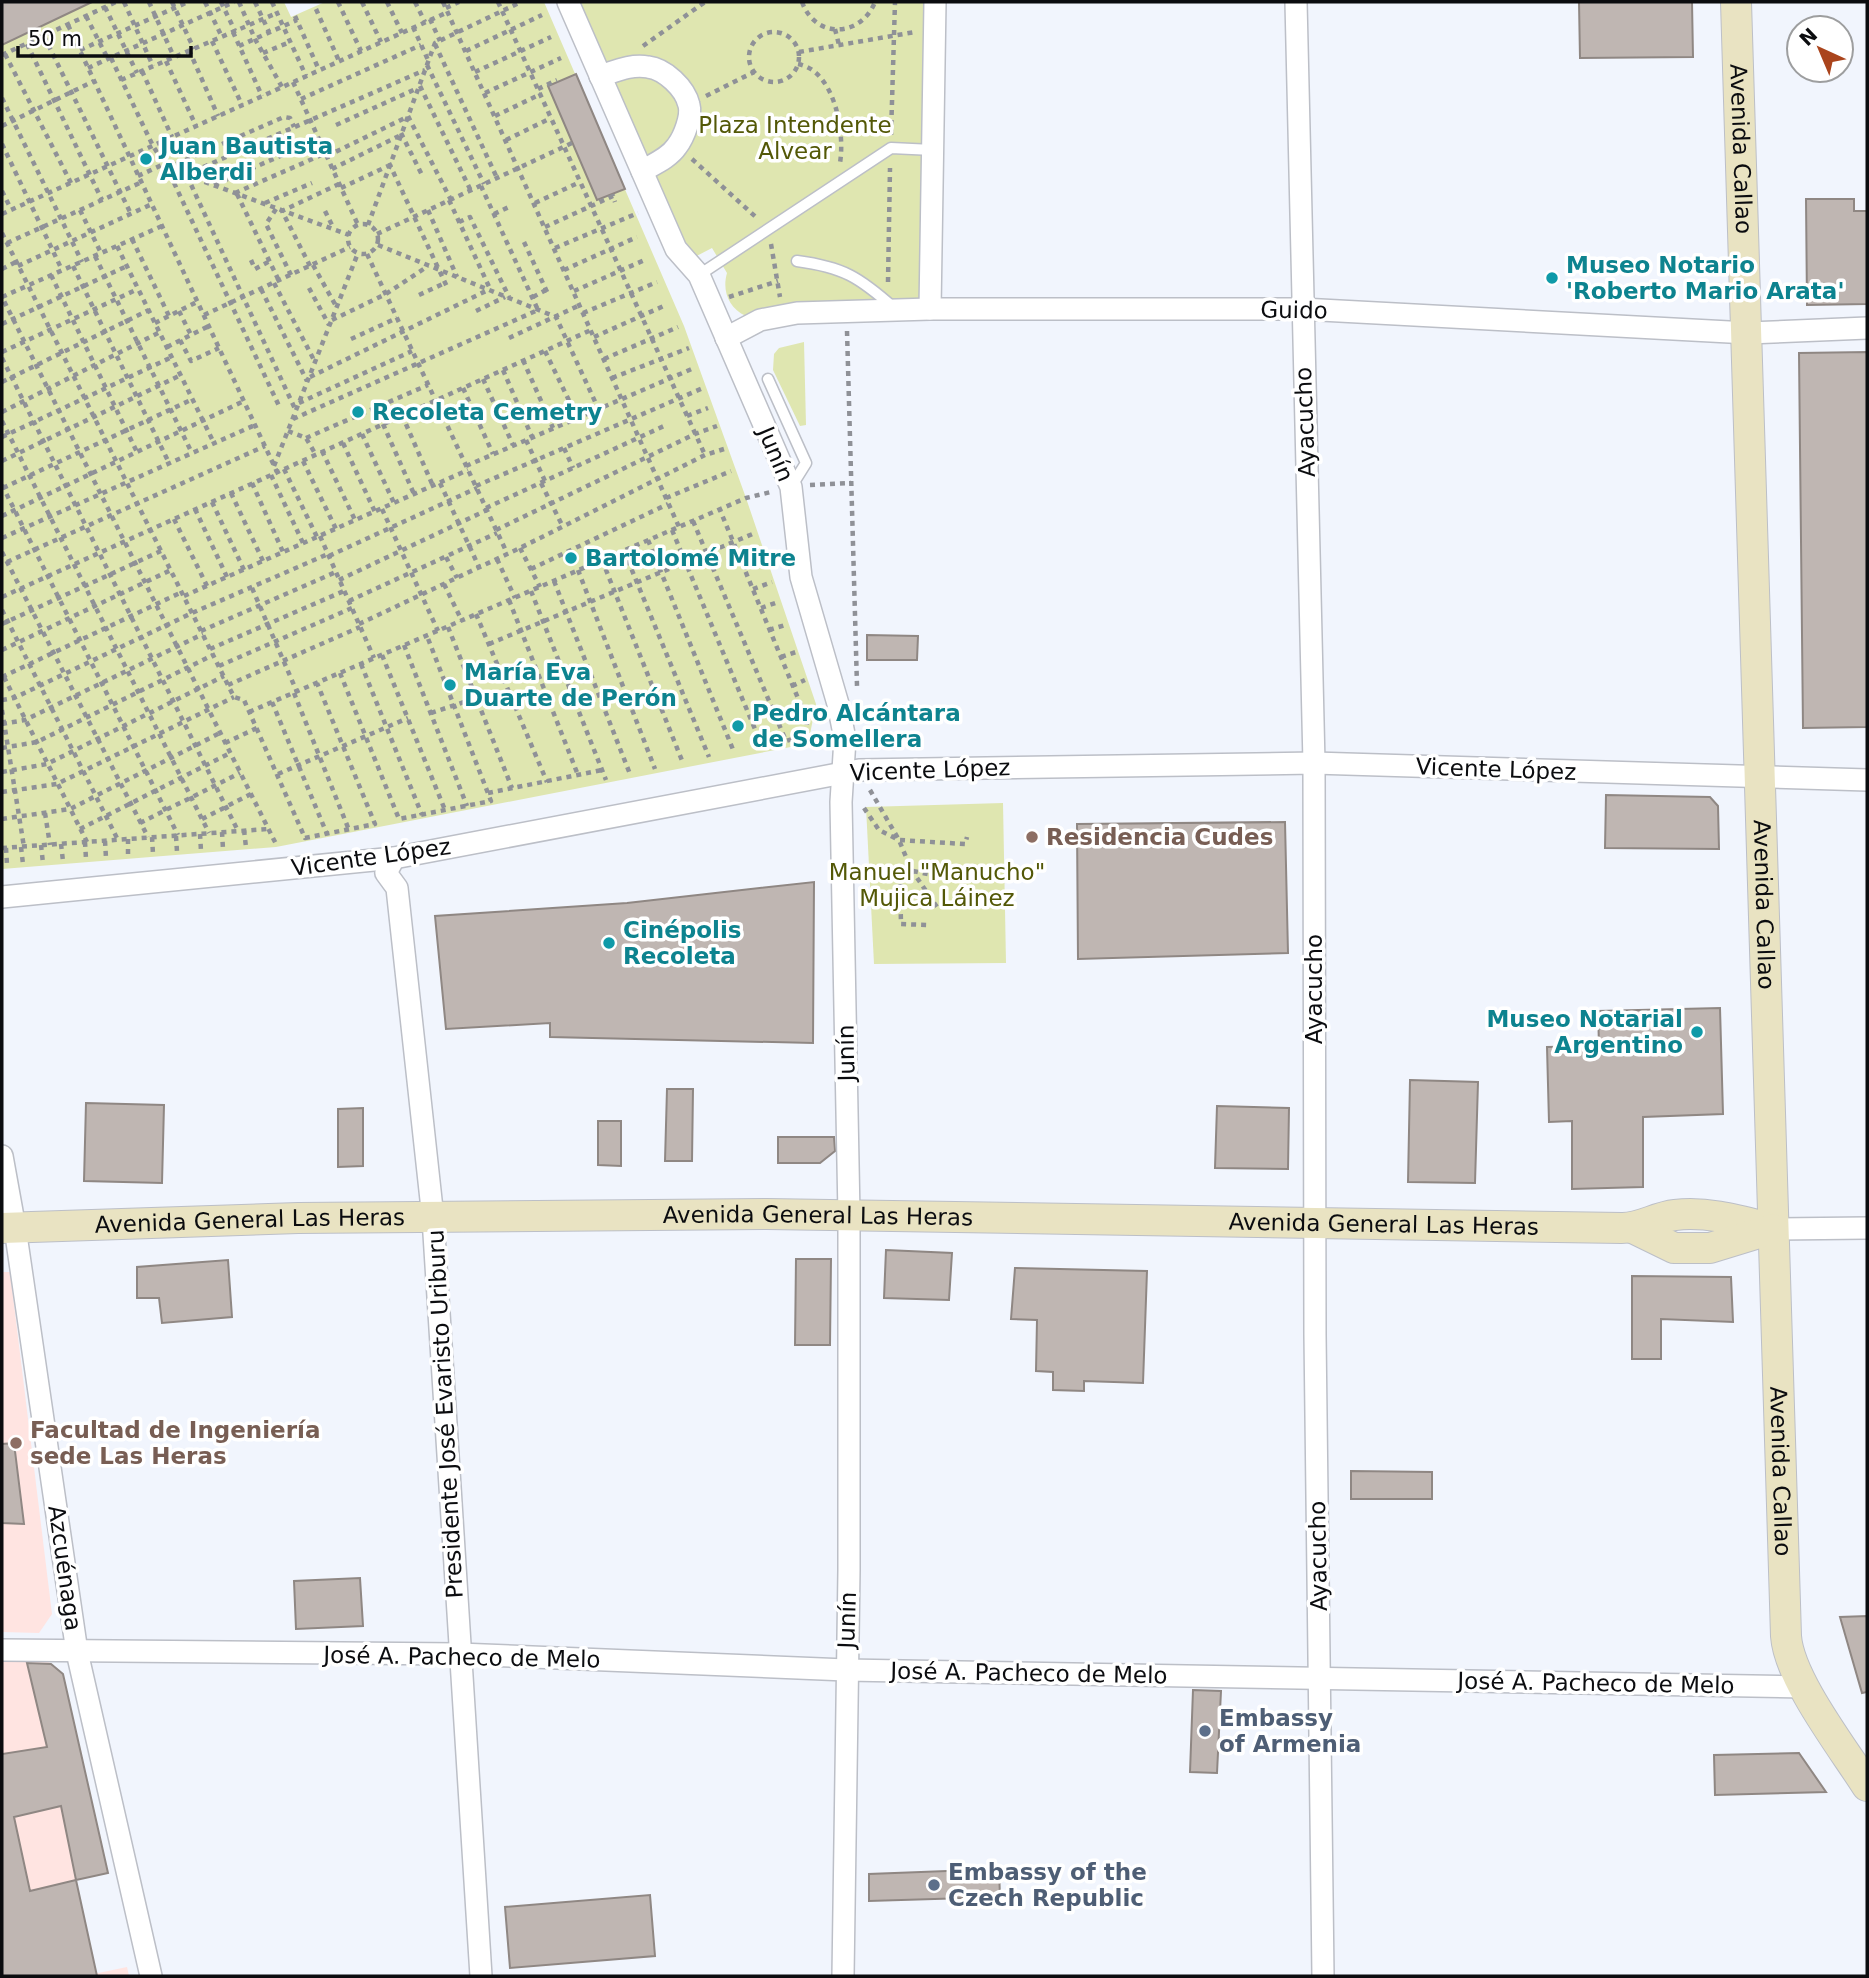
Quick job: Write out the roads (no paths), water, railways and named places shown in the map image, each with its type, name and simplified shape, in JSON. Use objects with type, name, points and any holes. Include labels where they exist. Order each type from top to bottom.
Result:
[{"type":"main road","name":"Avenida Callao","points":[[1736,2],[1786,1636],[1793,1665],[1804,1687],[1867,1786]]},
{"type":"main road","name":"Avenida General Las Heras","points":[[8,1228],[298,1218],[849,1215],[1633,1228],[1673,1215],[1714,1216],[1773,1228]]},
{"type":"street","name":"Junín","points":[[568,2],[676,249],[699,275],[791,486],[800,577],[838,704],[851,771],[841,802],[849,1215],[849,1570],[842,1976]]},
{"type":"street","points":[[930,309],[935,2]]},
{"type":"street","name":"Ayacucho","points":[[1296,2],[1314,763],[1314,1224],[1322,1976]]},
{"type":"street","points":[[600,76],[628,67],[661,69],[689,104],[690,114],[678,146],[666,157],[642,171]]},
{"type":"street","name":"Guido","points":[[726,338],[760,320],[783,315],[930,309],[1302,309],[1748,333],[1867,328]]},
{"type":"street","name":"Vicente López","points":[[2,897],[394,858],[851,771],[1314,763],[1867,780]]},
{"type":"street","name":"Presidente José Evaristo Uriburu","points":[[394,858],[386,873],[397,888],[433,1218],[481,1976]]},
{"type":"street","name":"Azcuénaga","points":[[2,1156],[8,1228],[77,1652],[151,1976]]},
{"type":"street","points":[[1773,1228],[1867,1228]]},
{"type":"street","name":"José A. Pacheco de Melo","points":[[2,1650],[459,1654],[846,1670],[1804,1687]]},
{"type":"lane","points":[[699,275],[891,148],[933,150]]},
{"type":"lane","points":[[797,261],[846,272],[864,282],[896,310]]},
{"type":"lane","points":[[768,379],[806,463],[791,486]]},
{"type":"place","name":"Juan Bautista Alberdi","points":[[146,159]]},
{"type":"place","name":"Museo Notario 'Roberto Mario Arata'","points":[[1552,278]]},
{"type":"place","name":"Recoleta Cemetry","points":[[358,412]]},
{"type":"place","name":"Bartolomé Mitre","points":[[571,558]]},
{"type":"place","name":"María Eva Duarte de Perón","points":[[450,685]]},
{"type":"place","name":"Pedro Alcántara de Somellera","points":[[738,726]]},
{"type":"place","name":"Residencia Cudes","points":[[1032,837]]},
{"type":"place","name":"Cinépolis Recoleta","points":[[609,943]]},
{"type":"place","name":"Museo Notarial Argentino","points":[[1697,1032]]},
{"type":"place","name":"Facultad de Ingeniería sede Las Heras","points":[[16,1443]]},
{"type":"place","name":"Embassy of Armenia","points":[[1205,1731]]},
{"type":"place","name":"Embassy of the Czech Republic","points":[[934,1885]]},
{"type":"park label","name":"Plaza Intendente Alvear","points":[[795,138]]},
{"type":"park label","name":"Manuel \"Manucho\" Mujica Láinez","points":[[937,885]]}]
